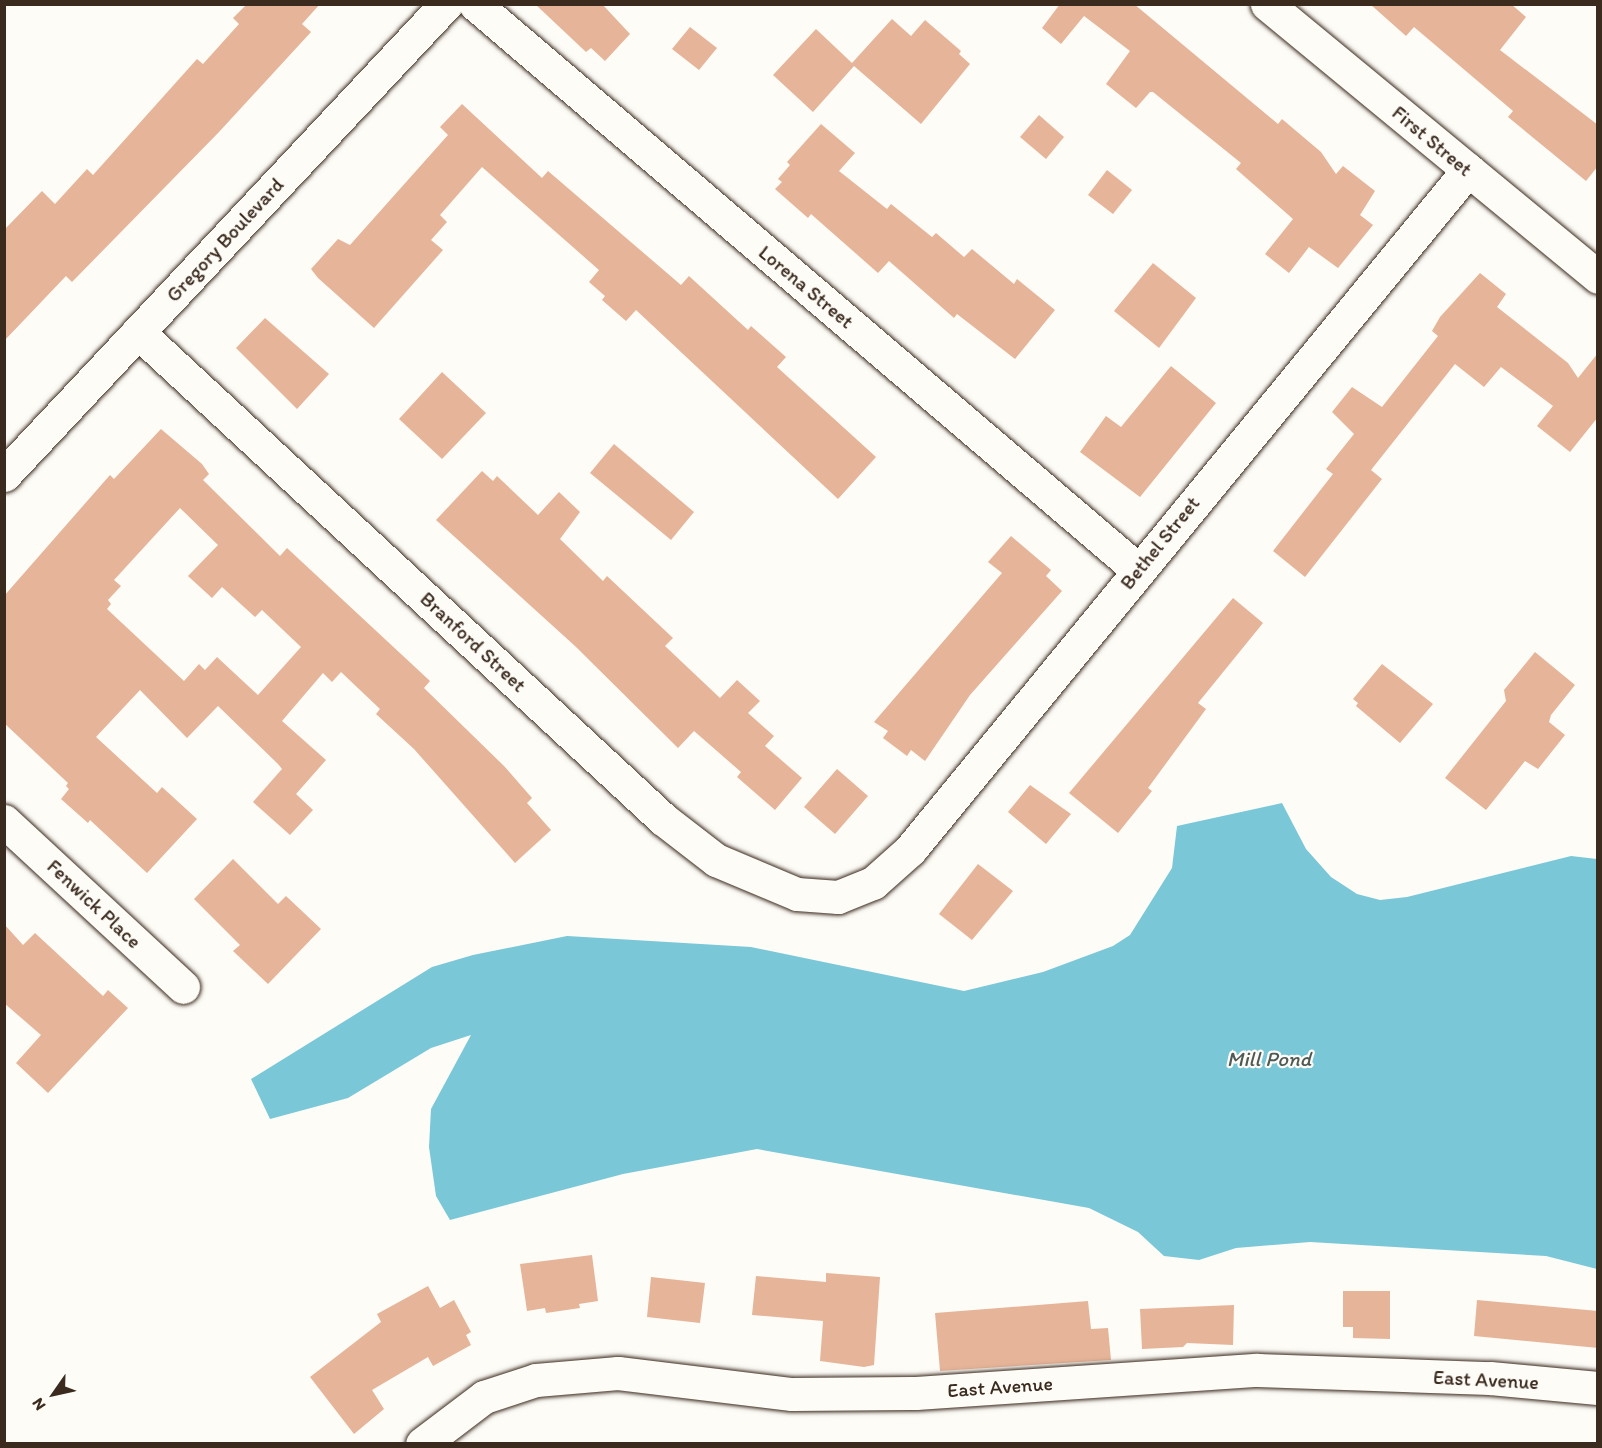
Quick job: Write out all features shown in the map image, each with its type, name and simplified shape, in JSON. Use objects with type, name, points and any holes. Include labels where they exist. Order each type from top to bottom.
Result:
[{"type":"street","name":"Gregory Boulevard","points":[[4,475],[446,4]]},
{"type":"street","name":"Lorena Street","points":[[475,4],[1138,570]]},
{"type":"street","name":"First Street","points":[[1267,4],[1598,277]]},
{"type":"street","name":"Bethel Street","points":[[838,897],[873,883],[910,850],[1468,170]]},
{"type":"street","name":"Branford Street","points":[[138,332],[663,819],[716,860],[797,894],[838,897]]},
{"type":"street","name":"Fenwick Place","points":[[4,821],[183,987]]},
{"type":"street","name":"East Avenue","points":[[430,1441],[484,1397],[536,1380],[618,1373],[792,1394],[916,1393],[1257,1370],[1490,1378],[1598,1388]]},
{"type":"water","name":"Mill Pond","points":[[1282,803],[1306,849],[1331,877],[1357,894],[1380,900],[1407,897],[1571,856],[1597,859],[1597,1269],[1546,1256],[1310,1242],[1236,1248],[1199,1260],[1164,1256],[1138,1232],[1089,1208],[757,1149],[623,1174],[450,1220],[436,1196],[429,1147],[431,1109],[471,1035],[431,1048],[348,1098],[270,1119],[251,1079],[432,967],[473,955],[567,936],[751,947],[964,991],[1043,972],[1113,946],[1130,935],[1172,868],[1177,826]]},
{"type":"building","points":[[247,4],[320,4],[302,24],[311,32],[219,132],[72,282],[66,276],[4,341],[4,230],[42,191],[55,204],[87,169],[93,175],[197,59],[203,64],[239,24],[233,18]]},
{"type":"building","points":[[535,4],[602,4],[630,34],[605,61],[591,48],[586,52]]},
{"type":"building","points":[[1060,4],[1134,4],[1278,124],[1282,119],[1321,152],[1336,174],[1343,166],[1375,191],[1360,215],[1373,225],[1338,268],[1309,247],[1289,273],[1265,254],[1293,219],[1236,169],[1241,163],[1153,92],[1150,92],[1136,108],[1106,84],[1130,51],[1084,16],[1061,44],[1042,28]]},
{"type":"building","points":[[1370,4],[1511,4],[1526,17],[1500,50],[1598,125],[1598,166],[1586,181],[1508,117],[1513,111],[1414,27],[1406,36]]},
{"type":"building","points":[[892,19],[911,36],[925,20],[961,51],[959,54],[970,64],[921,124],[854,66],[813,112],[773,75],[816,29],[852,63]]},
{"type":"building","points":[[690,27],[717,48],[699,70],[672,49]]},
{"type":"building","points":[[462,104],[542,178],[548,171],[681,285],[689,276],[748,330],[751,326],[786,357],[777,367],[876,457],[838,499],[636,310],[626,321],[602,300],[605,296],[589,282],[599,270],[482,167],[440,215],[447,222],[431,240],[443,250],[374,328],[318,278],[311,269],[338,239],[350,245],[448,135],[440,127]]},
{"type":"building","points":[[1039,115],[1064,137],[1046,159],[1020,137]]},
{"type":"building","points":[[821,124],[855,153],[839,171],[887,209],[891,204],[932,237],[936,233],[964,257],[972,249],[1014,284],[1017,279],[1055,310],[1015,359],[957,314],[954,318],[889,261],[878,273],[811,214],[808,218],[775,189],[782,182],[778,179],[790,165],[787,162]]},
{"type":"building","points":[[1107,170],[1132,190],[1113,214],[1088,195]]},
{"type":"building","points":[[1153,263],[1196,298],[1159,348],[1114,311]]},
{"type":"building","points":[[1480,273],[1506,294],[1497,307],[1568,363],[1578,378],[1598,353],[1598,417],[1570,452],[1537,426],[1553,406],[1501,367],[1484,387],[1455,364],[1371,470],[1382,479],[1305,577],[1273,551],[1333,474],[1326,469],[1354,434],[1332,412],[1352,387],[1382,407],[1438,336],[1432,331],[1440,317]]},
{"type":"building","points":[[265,318],[329,374],[297,409],[236,348]]},
{"type":"building","points":[[1171,366],[1216,403],[1140,497],[1080,452],[1106,416],[1121,427]]},
{"type":"building","points":[[442,372],[486,413],[442,459],[399,419]]},
{"type":"building","points":[[161,429],[202,464],[209,474],[203,480],[280,556],[287,548],[430,681],[424,688],[504,766],[532,798],[527,803],[551,830],[515,863],[414,749],[376,714],[380,709],[341,672],[332,682],[323,673],[282,721],[326,760],[296,794],[313,810],[290,835],[253,802],[282,769],[218,706],[187,738],[140,690],[96,737],[157,793],[162,787],[197,819],[147,873],[90,820],[88,823],[61,799],[69,789],[66,786],[68,783],[4,723],[4,596],[110,475],[114,479]],"holes":[[[180,508],[218,545],[188,576],[212,598],[222,587],[255,617],[262,610],[301,647],[258,695],[217,657],[205,670],[199,664],[184,681],[107,609],[111,604],[108,600],[121,586],[114,580]]]},
{"type":"building","points":[[614,444],[694,512],[671,540],[590,473]]},
{"type":"building","points":[[482,471],[493,481],[497,476],[538,515],[559,492],[580,512],[560,539],[603,581],[607,576],[673,638],[665,646],[720,698],[737,680],[760,701],[748,713],[774,736],[765,746],[802,778],[775,810],[737,777],[741,772],[694,731],[678,748],[575,646],[436,520]]},
{"type":"building","points":[[1011,536],[1051,570],[1046,576],[1062,591],[970,695],[925,761],[911,750],[907,756],[883,738],[888,731],[874,722],[1002,573],[988,562]]},
{"type":"building","points":[[1233,598],[1263,623],[1198,703],[1206,709],[1148,788],[1152,791],[1118,833],[1069,793]]},
{"type":"building","points":[[1535,652],[1575,685],[1551,715],[1549,722],[1565,735],[1538,769],[1525,761],[1486,810],[1445,778],[1506,701],[1504,690]]},
{"type":"building","points":[[1382,664],[1433,704],[1400,743],[1356,706],[1358,703],[1353,699]]},
{"type":"building","points":[[837,769],[868,796],[835,834],[804,807]]},
{"type":"building","points":[[1030,785],[1071,814],[1046,844],[1008,812]]},
{"type":"building","points":[[233,859],[278,904],[286,896],[321,929],[268,984],[233,951],[240,945],[194,899]]},
{"type":"building","points":[[978,864],[1013,891],[972,940],[939,914]]},
{"type":"building","points":[[4,924],[23,945],[35,933],[103,996],[108,990],[128,1008],[48,1093],[16,1063],[41,1035],[4,1003]]},
{"type":"building","points":[[592,1255],[598,1301],[579,1304],[580,1308],[546,1313],[545,1308],[527,1311],[520,1264]]},
{"type":"building","points":[[826,1273],[880,1277],[874,1365],[864,1367],[820,1361],[823,1321],[752,1315],[756,1276],[826,1282]]},
{"type":"building","points":[[651,1277],[705,1283],[700,1323],[647,1317]]},
{"type":"building","points":[[428,1286],[440,1308],[454,1300],[471,1332],[466,1335],[471,1345],[433,1366],[428,1357],[372,1390],[384,1409],[354,1434],[310,1377],[381,1322],[377,1314]]},
{"type":"building","points":[[1343,1291],[1390,1291],[1390,1339],[1353,1338],[1353,1327],[1343,1327]]},
{"type":"building","points":[[1477,1300],[1598,1311],[1598,1348],[1474,1336]]},
{"type":"building","points":[[1088,1301],[1091,1329],[1108,1328],[1111,1360],[940,1371],[935,1313]]},
{"type":"building","points":[[1234,1305],[1233,1345],[1187,1343],[1183,1347],[1142,1349],[1140,1309]]}]
